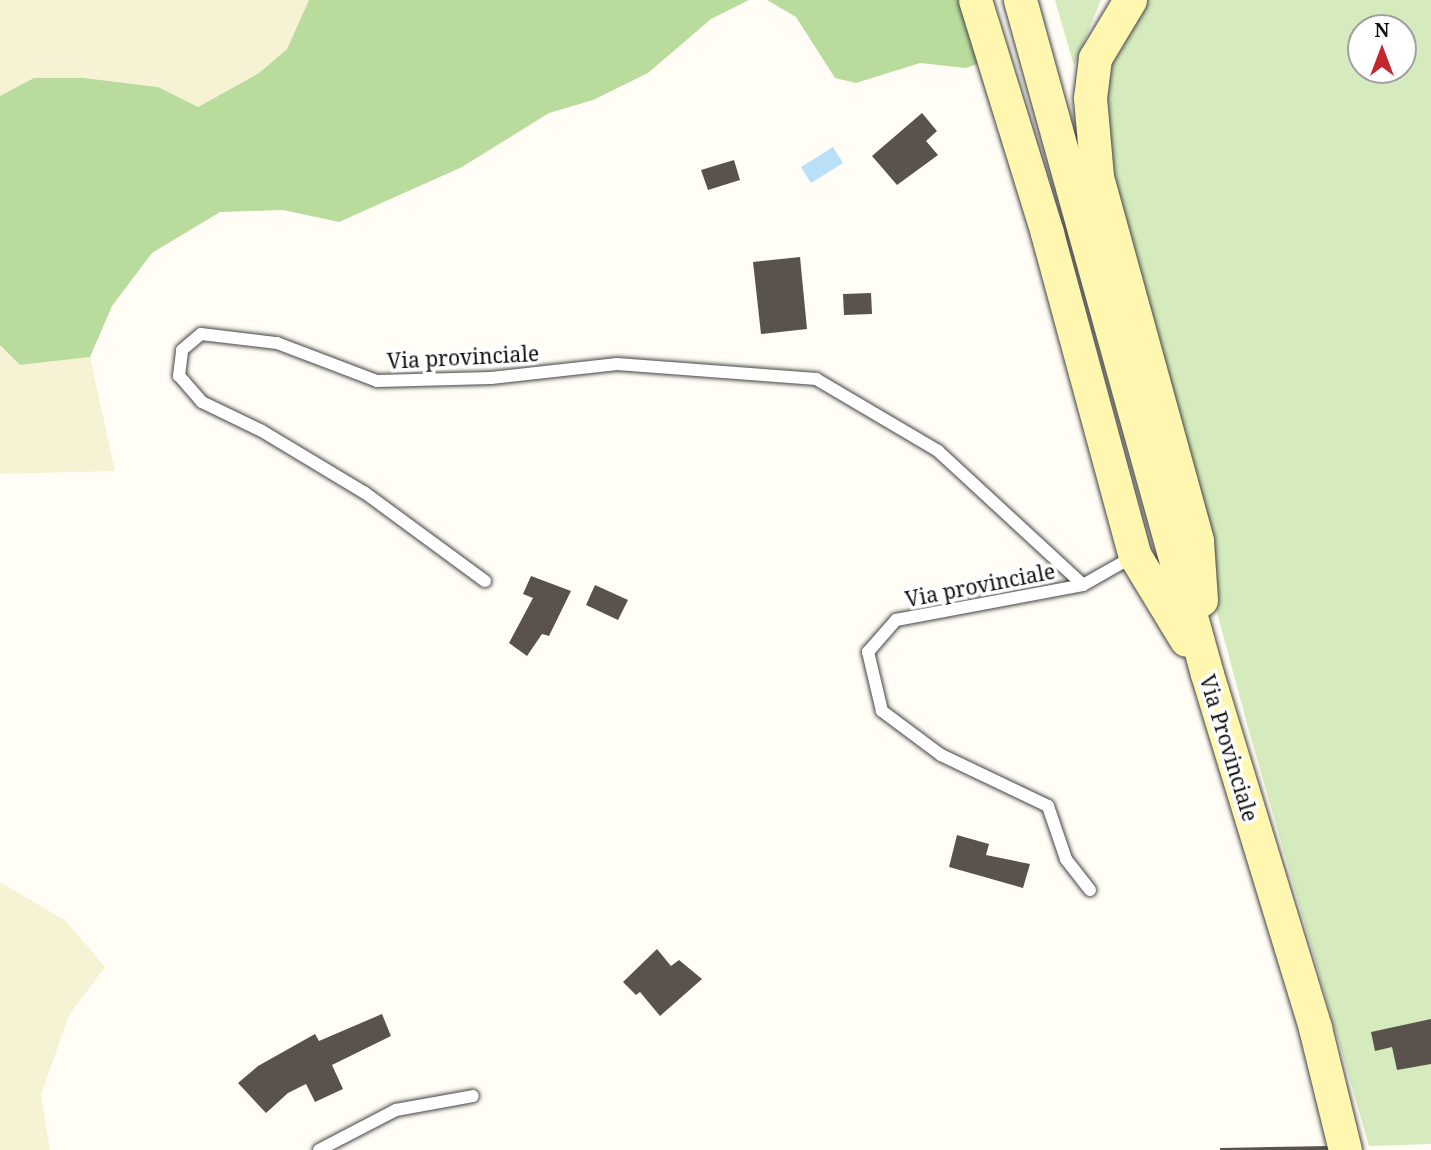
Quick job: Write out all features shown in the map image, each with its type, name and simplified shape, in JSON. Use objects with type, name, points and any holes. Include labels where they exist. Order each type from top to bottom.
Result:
[{"type":"main road","points":[[975,0],[1043,219],[1135,556],[1207,674]]},
{"type":"main road","name":"Via Provinciale","points":[[1020,0],[1207,674],[1315,1028],[1345,1150]]},
{"type":"main road","points":[[1130,0],[1096,58],[1090,98],[1097,177],[1197,541],[1207,674]]},
{"type":"lane","name":"Via provinciale","points":[[485,581],[365,493],[262,431],[202,402],[179,376],[182,350],[201,334],[277,344],[377,381],[491,378],[617,364],[816,379],[938,451],[1083,584]]},
{"type":"lane","name":"Via provinciale","points":[[1090,890],[1066,859],[1048,806],[941,755],[883,711],[868,652],[896,620],[1083,584],[1135,556]]},
{"type":"lane","points":[[319,1150],[396,1110],[473,1096]]},
{"type":"shaded area","points":[[0,0],[309,0],[287,49],[259,73],[197,107],[158,87],[84,78],[0,96]]},
{"type":"shaded area","points":[[0,345],[21,365],[90,357],[115,471],[0,474]]},
{"type":"shaded area","points":[[0,882],[66,921],[105,967],[69,1015],[41,1095],[50,1150],[0,1150]]},
{"type":"green space","points":[[309,0],[749,0],[711,19],[648,73],[593,100],[549,113],[462,167],[339,222],[283,210],[220,212],[152,253],[112,306],[90,357],[20,365],[0,345],[0,96],[34,78],[84,78],[158,87],[198,107],[259,73],[287,49]]},
{"type":"green space","points":[[767,0],[975,0],[995,58],[966,68],[920,63],[856,83],[835,78],[796,17]]},
{"type":"green space","points":[[1055,0],[1101,0],[1074,66]]},
{"type":"green space","points":[[1134,0],[1431,0],[1431,1144],[1369,1146],[1249,731],[1099,176],[1109,34]]},
{"type":"water","points":[[833,147],[843,163],[811,183],[801,167]]},
{"type":"building","points":[[922,113],[937,131],[926,141],[938,155],[897,185],[872,156]]},
{"type":"building","points":[[734,160],[740,180],[708,190],[701,170]]},
{"type":"building","points":[[800,257],[807,329],[761,334],[753,262]]},
{"type":"building","points":[[871,293],[872,314],[844,315],[843,294]]},
{"type":"building","points":[[531,576],[571,591],[549,636],[542,634],[527,656],[509,643],[533,598],[523,594]]},
{"type":"building","points":[[595,585],[628,600],[618,620],[586,605]]},
{"type":"building","points":[[957,835],[989,844],[986,855],[1030,864],[1023,888],[949,867]]},
{"type":"building","points":[[657,949],[671,966],[679,960],[702,979],[660,1016],[640,992],[636,995],[623,982]]},
{"type":"building","points":[[382,1014],[391,1036],[332,1065],[343,1089],[315,1102],[306,1084],[288,1093],[266,1113],[238,1083],[258,1066],[315,1034],[319,1041]]},
{"type":"building","points":[[1431,1019],[1431,1064],[1397,1070],[1392,1047],[1375,1051],[1371,1032]]},
{"type":"building","points":[[1330,1146],[1330,1150],[1220,1150],[1220,1148]]}]
